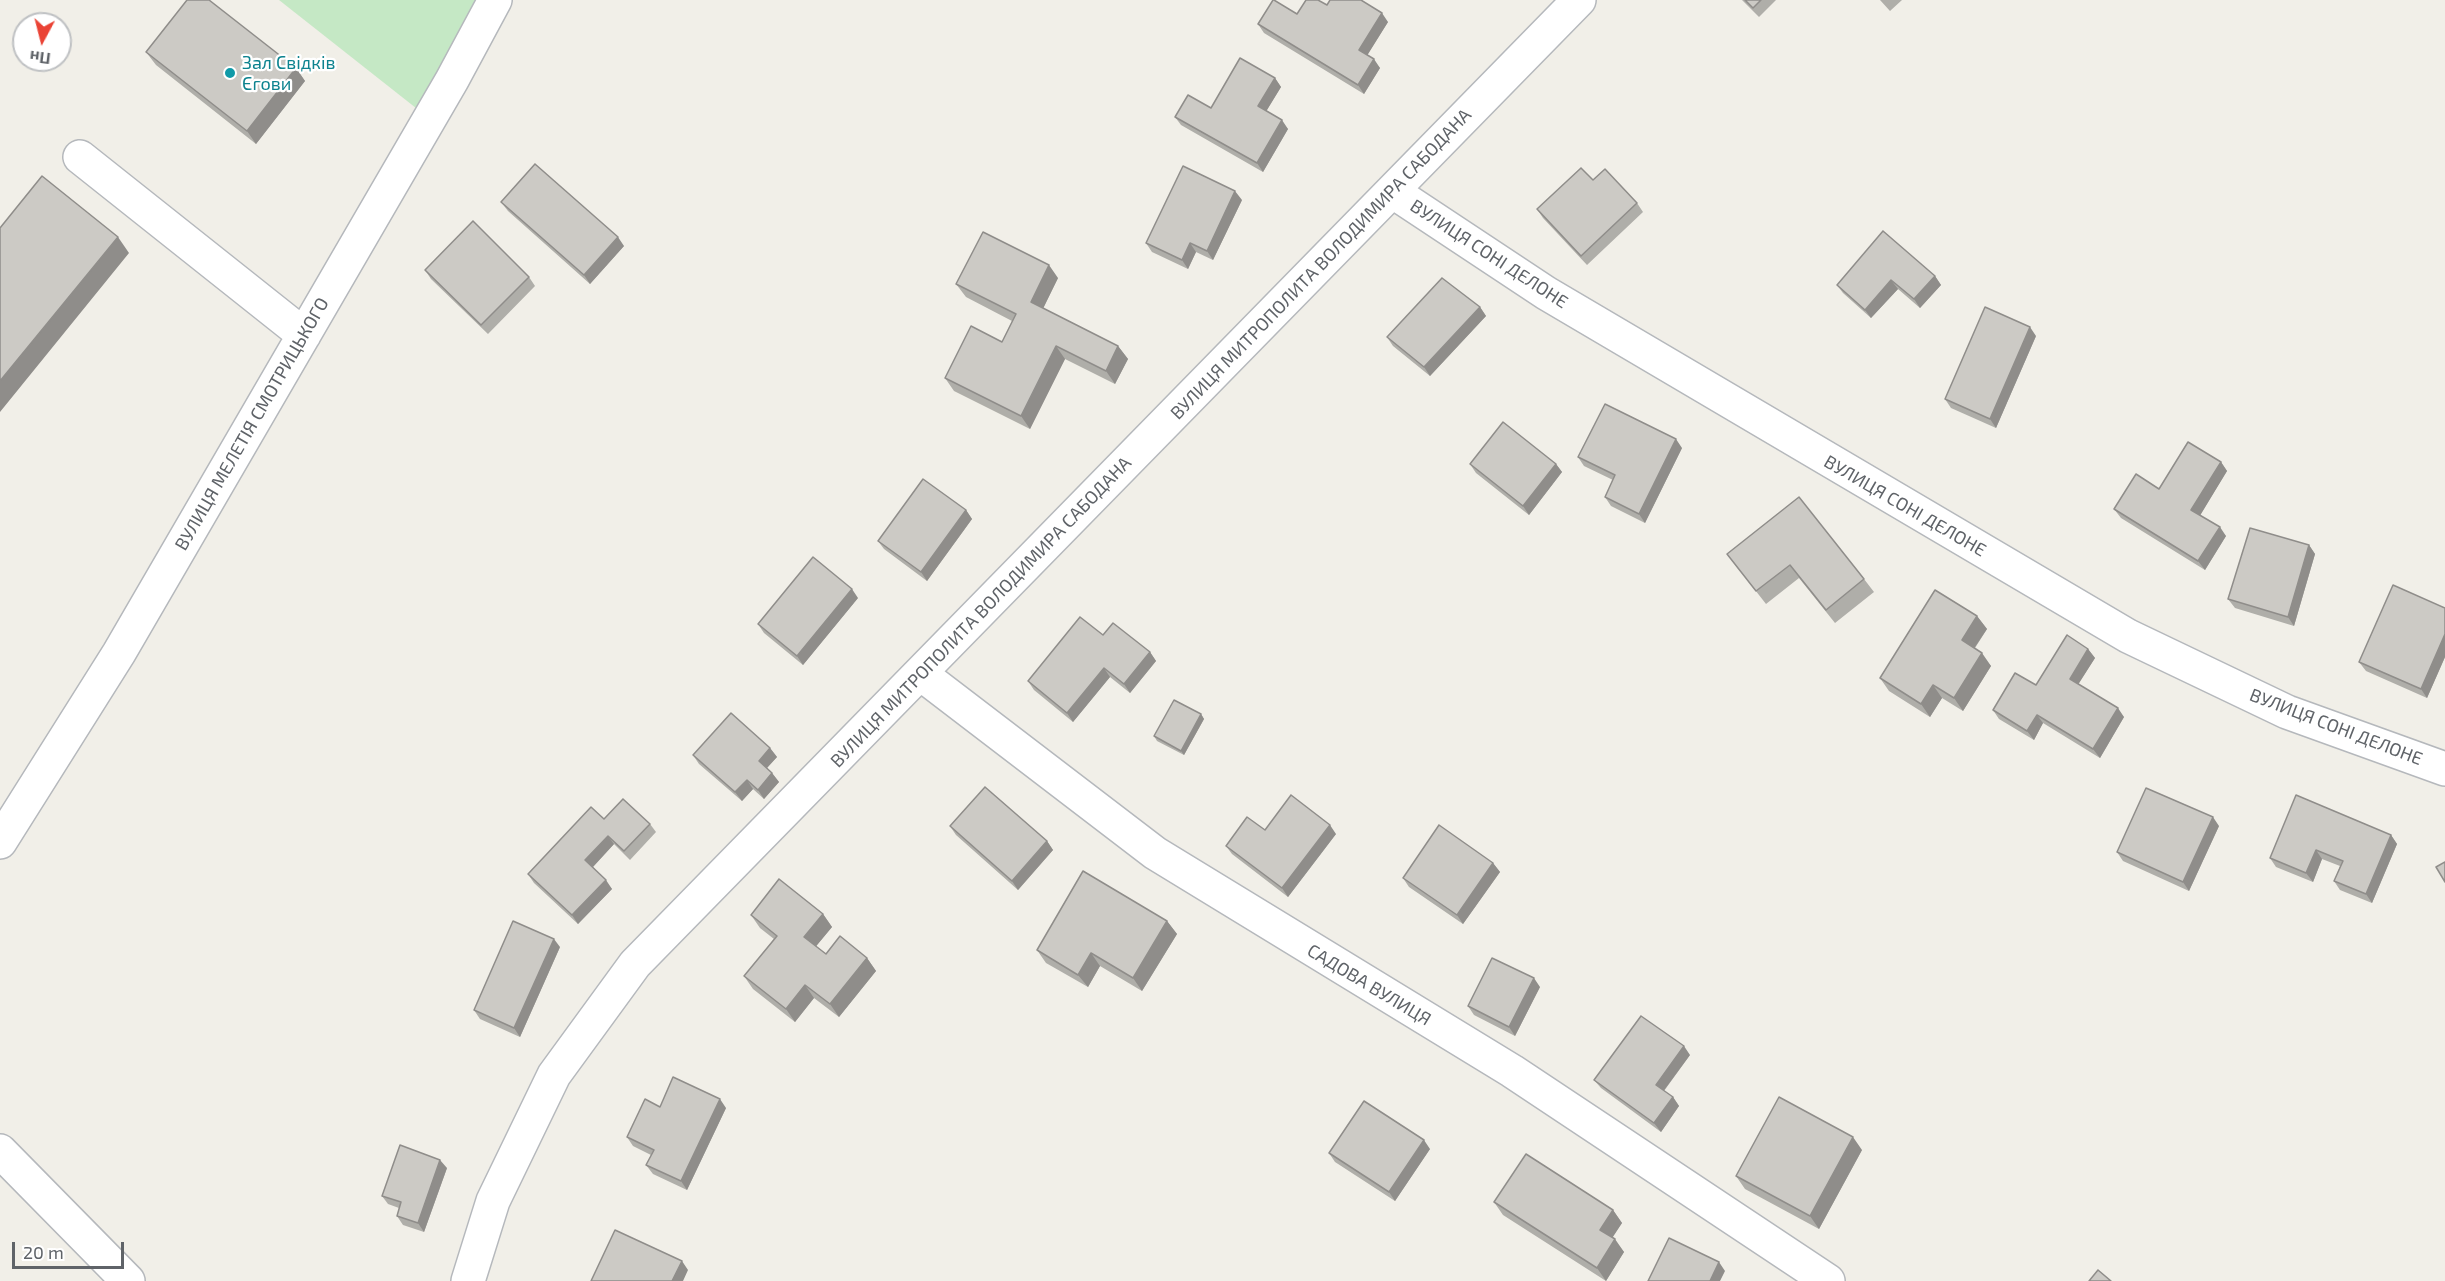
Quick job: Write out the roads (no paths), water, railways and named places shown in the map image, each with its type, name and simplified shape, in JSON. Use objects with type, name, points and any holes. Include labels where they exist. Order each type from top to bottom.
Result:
[{"type":"street","name":"ВУЛИЦЯ МЕЛЕТІЯ СМОТРИЦЬКОГО","points":[[0,842],[119,653],[452,80],[495,0]]},
{"type":"street","name":"ВУЛИЦЯ МИТРОПОЛИТА ВОЛОДИМИРА САБОДАНА","points":[[468,1281],[493,1202],[554,1075],[635,964],[1579,0]]},
{"type":"street","points":[[80,157],[304,335]]},
{"type":"street","name":"ВУЛИЦЯ СОНІ ДЕЛОНЕ","points":[[1392,190],[1556,299],[2127,636],[2287,712],[2445,769]]},
{"type":"street","name":"САДОВА ВУЛИЦЯ","points":[[921,674],[1155,853],[1512,1071],[1828,1281]]},
{"type":"street","points":[[0,1151],[128,1281]]},
{"type":"place","name":"Зал Свідків Єгови","points":[[230,73]]}]
